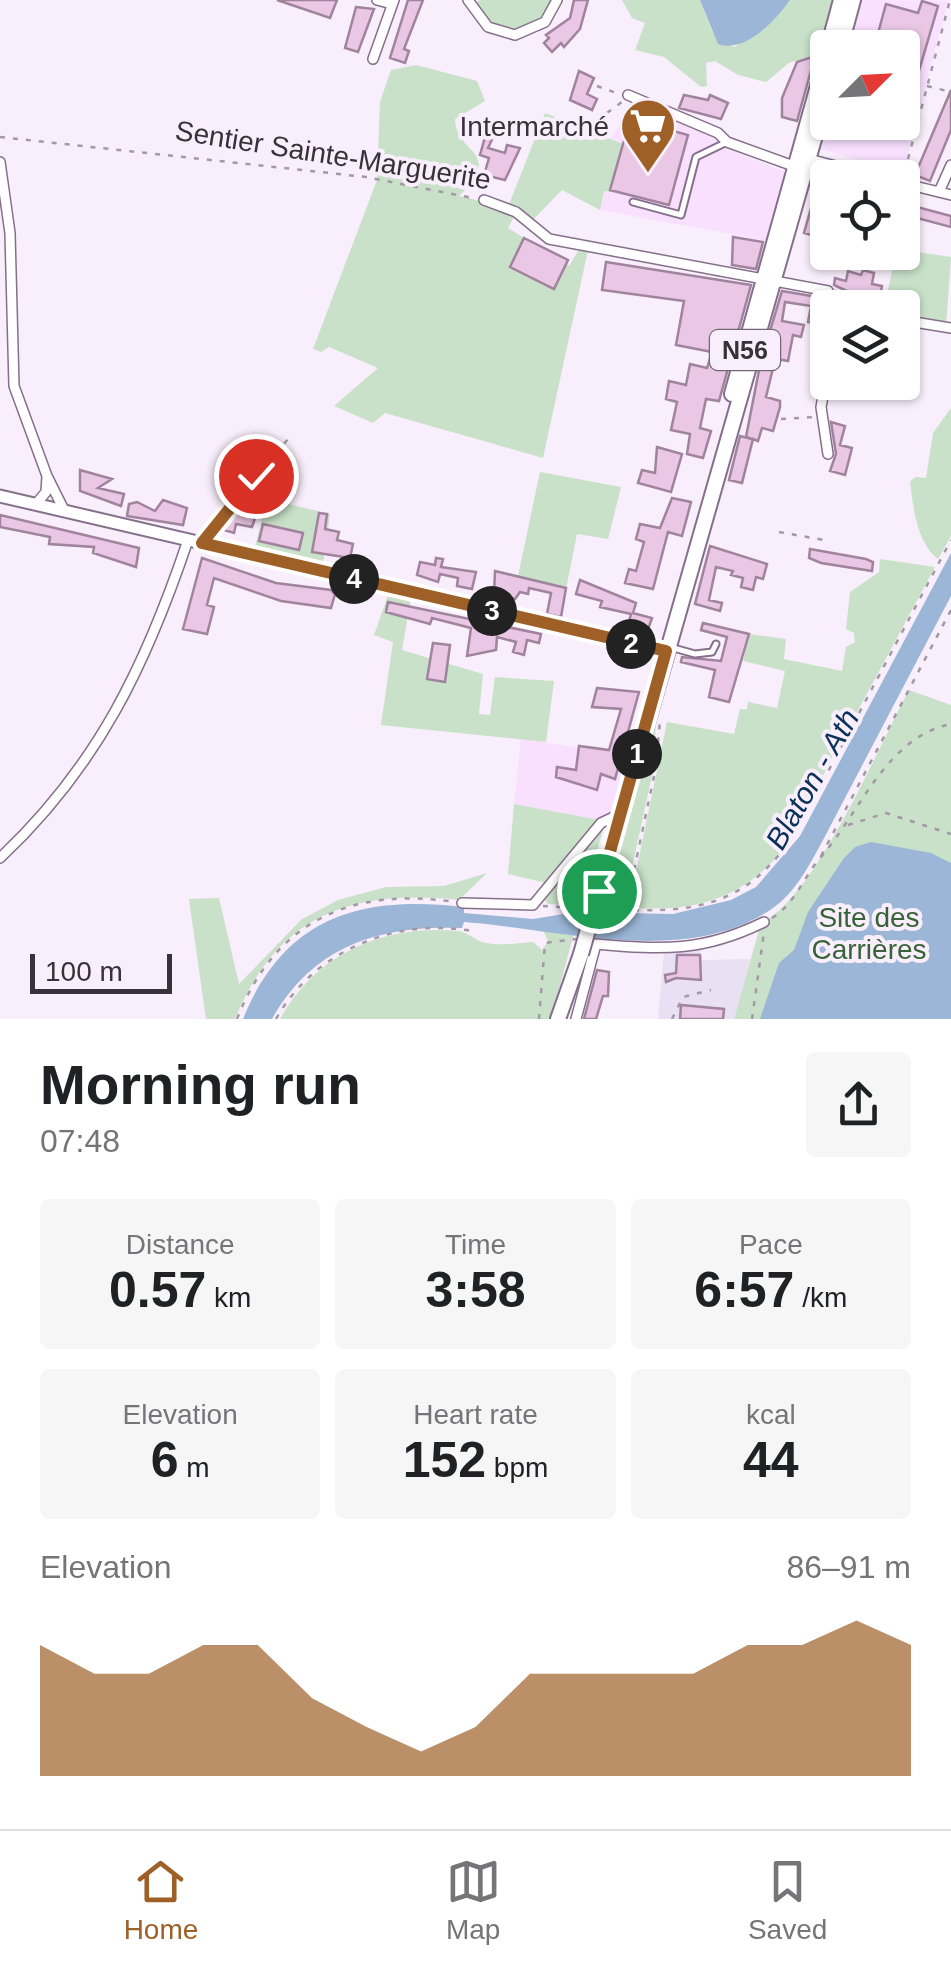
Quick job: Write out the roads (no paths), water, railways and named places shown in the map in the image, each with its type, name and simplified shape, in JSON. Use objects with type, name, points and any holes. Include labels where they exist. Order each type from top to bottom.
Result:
[{"type":"main road","name":"N56","points":[[833,30],[841,0]]},
{"type":"main road","points":[[845,30],[853,0]]},
{"type":"main road","name":"N56","points":[[566,1019],[666,649],[670,618],[810,128]]},
{"type":"main road","name":"N56","points":[[802,163],[810,140]]},
{"type":"main road","name":"N56","points":[[558,1019],[581,954]]},
{"type":"street","points":[[373,59],[393,2],[377,0]]},
{"type":"street","points":[[468,0],[488,27],[515,35],[545,22],[557,0]]},
{"type":"street","points":[[628,95],[718,133],[727,142],[810,164]]},
{"type":"street","points":[[0,162],[10,233],[14,386],[47,476],[64,510]]},
{"type":"street","points":[[940,192],[951,165]]},
{"type":"street","points":[[920,187],[951,195]]},
{"type":"street","name":"Sentier Sainte-Marguerite","points":[[484,200],[516,212],[549,239],[824,290]]},
{"type":"street","points":[[920,323],[951,328]]},
{"type":"street","points":[[824,400],[822,416],[828,454]]},
{"type":"street","points":[[36,504],[46,492],[47,476]]},
{"type":"street","points":[[0,496],[666,649]]},
{"type":"street","points":[[0,858],[40,818],[107,730],[156,634],[188,540]]},
{"type":"street","points":[[462,903],[533,905],[601,824],[620,814]]},
{"type":"street","points":[[576,1019],[596,944],[664,950],[706,946],[764,922]]},
{"type":"lane","points":[[633,202],[681,215],[696,157],[727,142]]},
{"type":"lane","points":[[666,649],[696,654],[712,652],[716,644]]},
{"type":"water","points":[[700,0],[790,0],[759,33],[728,46],[718,44]]},
{"type":"water","points":[[951,553],[951,596],[813,859],[796,886],[773,908],[739,926],[663,941],[464,922],[462,928],[377,936],[329,957],[308,973],[272,1019],[243,1019],[260,984],[281,956],[304,935],[360,910],[427,904],[464,907],[464,913],[533,919],[576,912],[673,914],[731,900],[756,887],[800,836]]},
{"type":"water","points":[[871,842],[931,853],[951,863],[951,1019],[760,1019],[779,963],[794,950],[808,912],[844,858],[855,847]]},
{"type":"place","name":"Intermarché","points":[[648,175]]},
{"type":"water label","name":"Blaton - Ath","points":[[812,779]]},
{"type":"park label","name":"Site des Carrières","points":[[869,933]]}]
